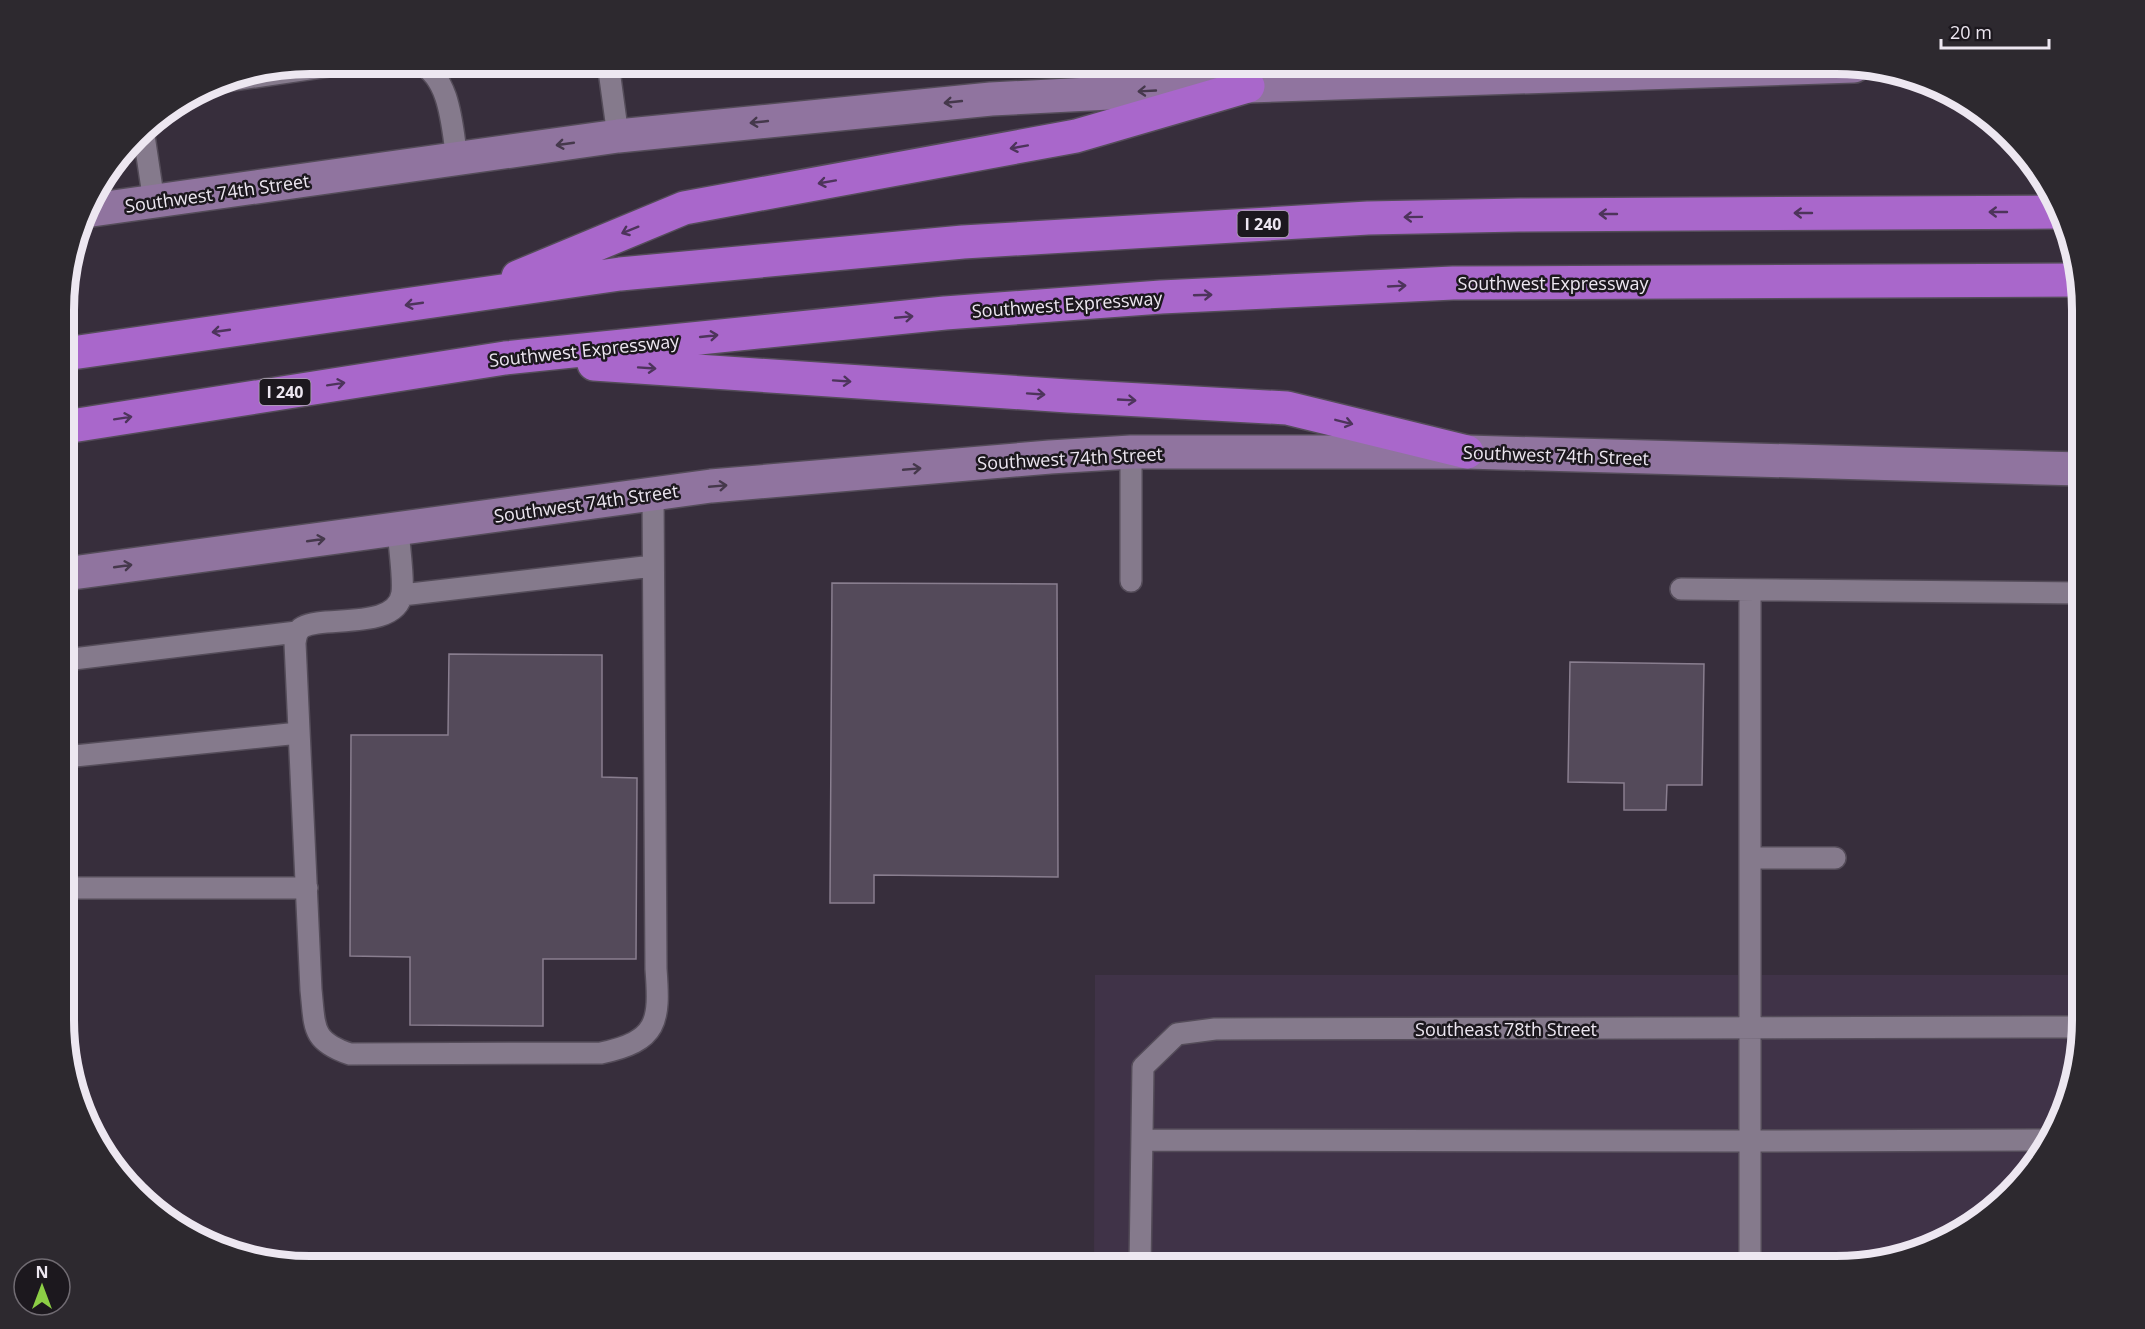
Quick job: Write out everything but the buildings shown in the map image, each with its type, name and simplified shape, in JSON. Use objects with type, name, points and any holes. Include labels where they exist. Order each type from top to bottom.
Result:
[{"type":"highway","points":[[472,295],[684,208],[1076,136],[1248,75]]},
{"type":"highway","name":"I 240","points":[[74,353],[620,274],[952,243],[1357,219],[1519,215],[2051,212]]},
{"type":"highway","name":"Southwest Expressway","points":[[74,426],[505,358],[945,313],[1161,297],[1453,283],[2069,280]]},
{"type":"highway","points":[[505,358],[1068,396],[1287,408],[1467,452]]},
{"type":"main road","name":"Southwest 74th Street","points":[[96,210],[618,136],[1248,75],[1301,74]]},
{"type":"main road","name":"Southwest 74th Street","points":[[74,573],[711,486],[1131,452],[1467,452],[2072,470]]},
{"type":"lane","points":[[433,74],[444,91],[457,159]]},
{"type":"lane","points":[[610,74],[618,136]]},
{"type":"lane","points":[[145,141],[154,202]]},
{"type":"lane","points":[[1131,452],[1131,580]]},
{"type":"lane","points":[[297,632],[295,643],[306,888],[315,1023],[320,1038],[332,1048],[350,1054],[601,1053],[625,1048],[639,1040],[653,1025],[658,1003],[653,494]]},
{"type":"lane","points":[[74,659],[297,632],[312,624],[362,620],[378,616],[395,607],[402,595],[398,529]]},
{"type":"lane","points":[[402,595],[653,566]]},
{"type":"lane","points":[[1681,589],[2072,593]]},
{"type":"lane","points":[[1750,590],[1750,1256]]},
{"type":"lane","points":[[74,756],[299,733]]},
{"type":"lane","points":[[1751,858],[1835,858]]},
{"type":"lane","points":[[74,888],[306,888]]},
{"type":"lane","name":"Southeast 78th Street","points":[[1140,1256],[1143,1067],[1177,1034],[1215,1029],[2072,1026]]},
{"type":"lane","points":[[1142,1140],[1751,1142],[2038,1140]]},
{"type":"shaded area","points":[[1095,975],[2072,975],[2072,1019],[2067,1065],[2054,1110],[2040,1137],[2013,1175],[1979,1207],[1940,1231],[1911,1243],[1881,1251],[1835,1256],[1094,1256]]}]
